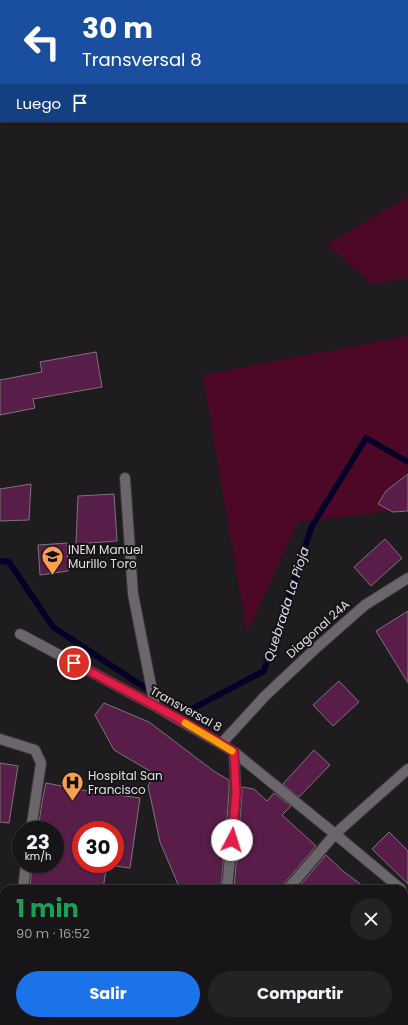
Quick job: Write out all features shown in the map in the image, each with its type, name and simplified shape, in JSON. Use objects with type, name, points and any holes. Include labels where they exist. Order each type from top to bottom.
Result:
[{"type":"street","points":[[125,478],[133,594],[155,705]]},
{"type":"street","name":"Diagonal 24A","points":[[221,744],[265,696],[314,649],[365,605],[408,578]]},
{"type":"street","name":"Transversal 8","points":[[20,634],[155,705],[234,752],[396,885]]},
{"type":"street","points":[[0,739],[35,750],[40,763],[32,821]]},
{"type":"street","points":[[227,885],[236,793],[234,752]]},
{"type":"street","points":[[291,885],[335,834],[408,768]]},
{"type":"street","points":[[23,885],[25,873]]},
{"type":"shaded area","points":[[408,195],[408,278],[372,284],[327,244],[403,200]]},
{"type":"shaded area","points":[[408,336],[408,509],[298,522],[247,633],[203,375]]},
{"type":"building","points":[[96,352],[102,387],[33,399],[35,408],[0,415],[0,380],[42,372],[40,362]]},
{"type":"building","points":[[408,474],[408,511],[393,512],[378,504],[386,491]]},
{"type":"building","points":[[31,484],[29,520],[0,521],[0,489]]},
{"type":"building","points":[[114,494],[117,541],[76,544],[78,496]]},
{"type":"building","points":[[385,539],[402,558],[371,586],[354,567]]},
{"type":"building","points":[[67,543],[68,571],[40,575],[38,545]]},
{"type":"building","points":[[408,611],[408,683],[376,631]]},
{"type":"building","points":[[339,681],[359,702],[333,726],[313,705]]},
{"type":"building","points":[[104,703],[149,722],[215,772],[229,780],[221,885],[178,885],[160,842],[148,786],[155,774],[114,750],[95,715]]},
{"type":"building","points":[[314,750],[330,765],[299,797],[283,784]]},
{"type":"building","points":[[0,763],[18,766],[9,823],[0,822]]},
{"type":"building","points":[[46,783],[82,790],[140,798],[130,868],[124,867],[124,821],[72,821],[72,873],[106,873],[104,885],[30,885],[31,873],[64,873],[64,821],[39,821]]},
{"type":"building","points":[[242,787],[254,789],[267,801],[274,793],[291,806],[282,815],[316,846],[283,885],[234,885]]},
{"type":"building","points":[[389,832],[408,851],[408,884],[372,849]]},
{"type":"building","points":[[326,855],[343,871],[362,885],[300,885]]},
{"type":"waterway","name":"Quebrada La Pioja","points":[[0,561],[9,562],[53,627],[139,684],[190,710],[264,671],[312,526],[366,438],[408,462]]},
{"type":"slow traffic","points":[[185,723],[232,751]]},
{"type":"place","name":"INEM Manuel Murillo Toro","points":[[53,576]]},
{"type":"place","name":"Hospital San Francisco","points":[[72,802]]},
{"type":"route","points":[[74,663],[155,706],[234,752],[236,793],[232,840]]}]
